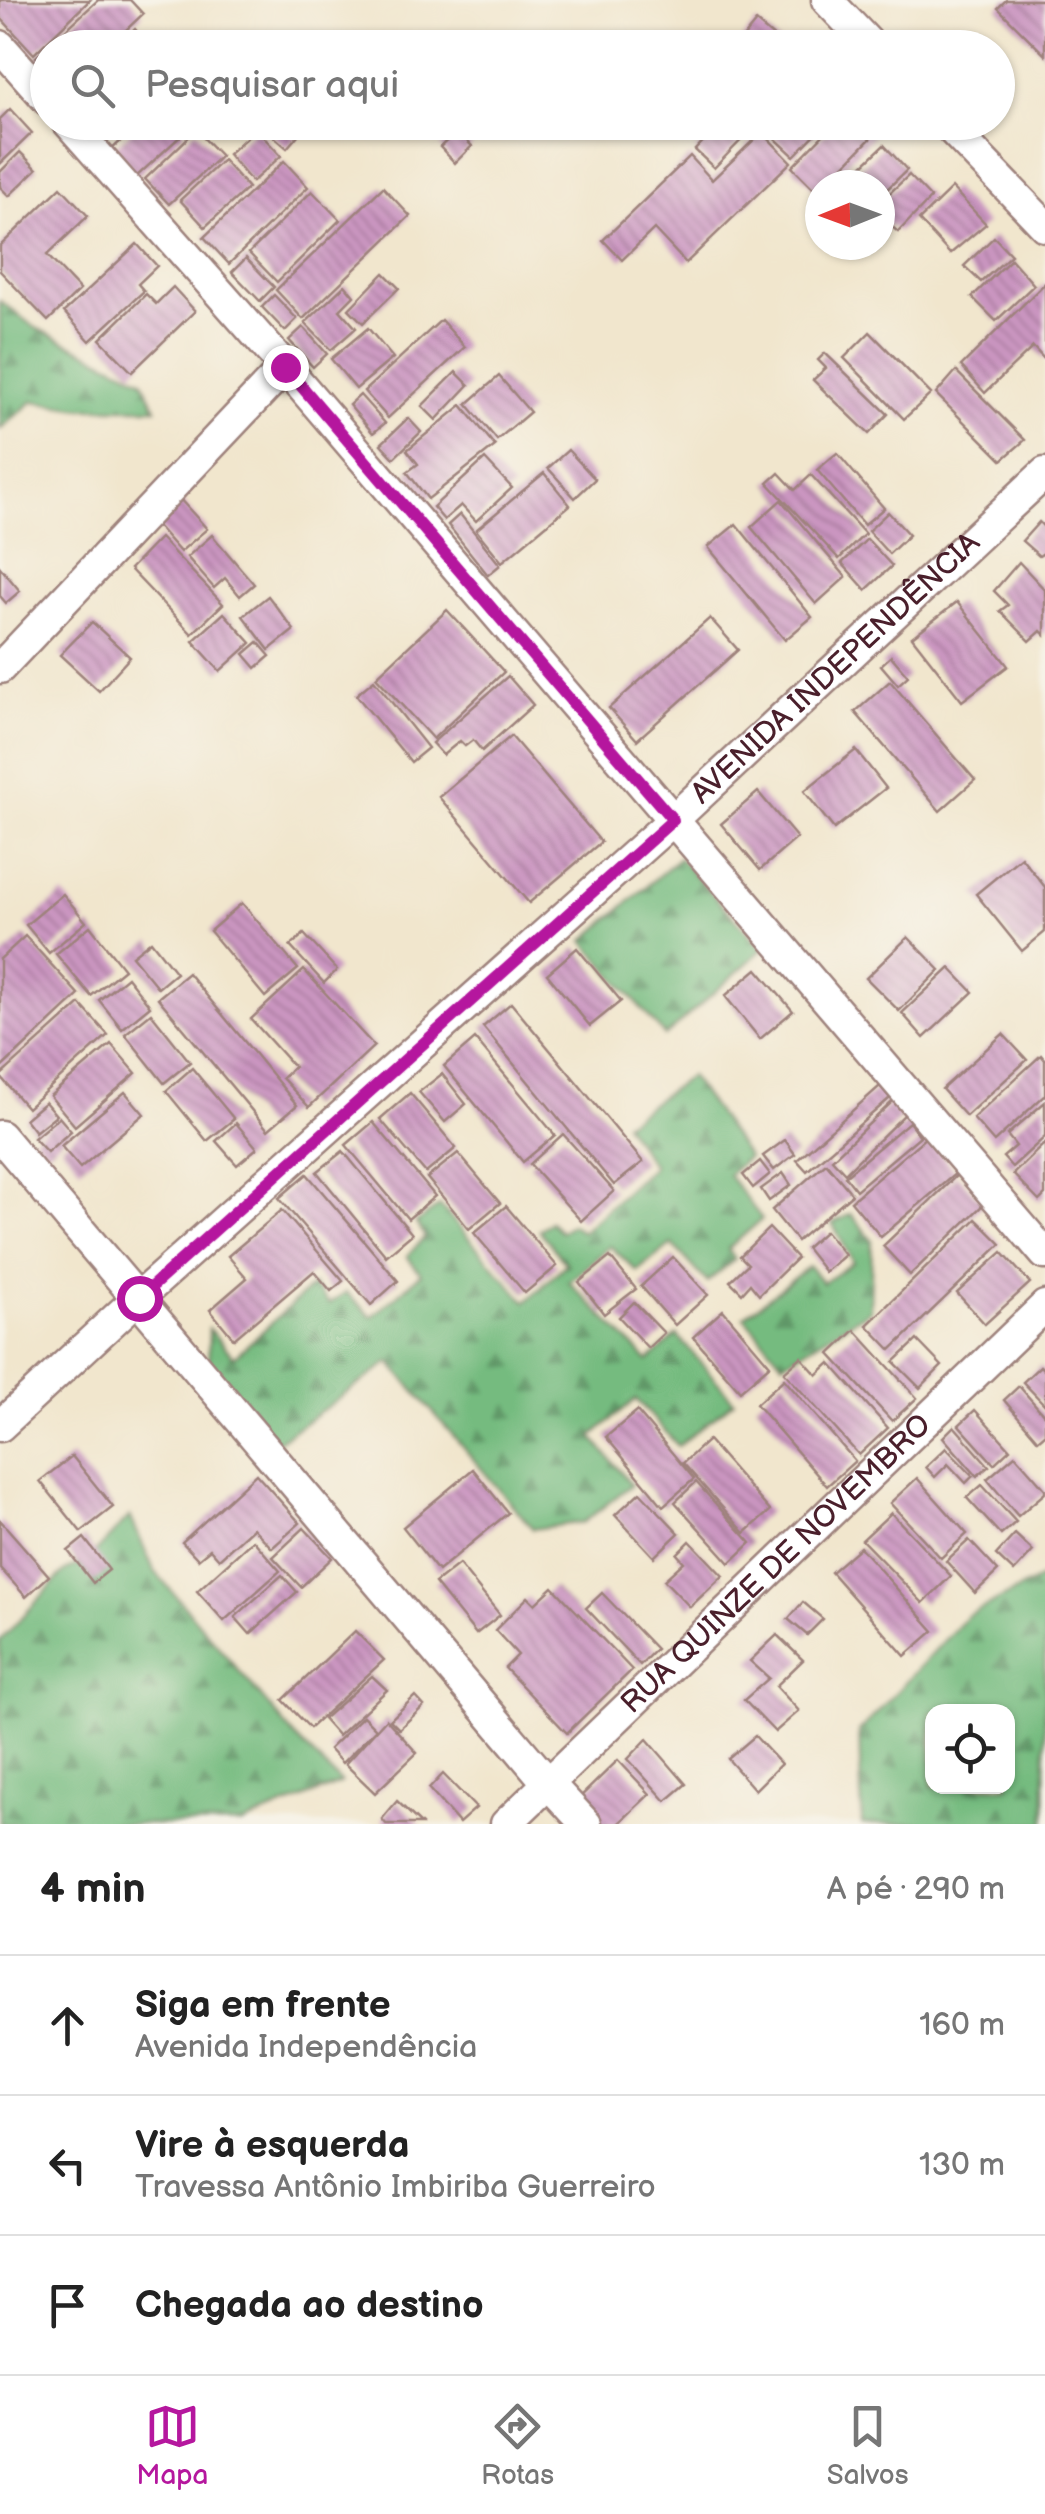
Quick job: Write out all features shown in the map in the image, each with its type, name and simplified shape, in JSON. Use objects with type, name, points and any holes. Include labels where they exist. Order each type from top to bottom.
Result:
[{"type":"street","points":[[827,0],[856,30]]},
{"type":"street","points":[[0,46],[30,80]]},
{"type":"street","points":[[84,140],[285,367],[1045,1254]]},
{"type":"street","points":[[962,140],[1045,226]]},
{"type":"street","points":[[0,668],[285,367]]},
{"type":"street","name":"AVENIDA INDEPENDÊNCIA","points":[[0,1426],[673,820],[1045,472]]},
{"type":"street","points":[[0,1136],[586,1824]]},
{"type":"street","name":"RUA QUINZE DE NOVEMBRO","points":[[506,1824],[1045,1306]]},
{"type":"green space","points":[[0,301],[34,327],[142,379],[156,408],[81,408],[33,401],[0,429]]},
{"type":"green space","points":[[679,858],[763,949],[665,1036],[584,941]]},
{"type":"green space","points":[[690,1076],[748,1157],[728,1175],[762,1219],[728,1249],[735,1259],[707,1282],[672,1244],[637,1271],[610,1246],[569,1282],[648,1361],[677,1335],[734,1401],[678,1446],[636,1399],[592,1436],[631,1485],[584,1522],[533,1529],[390,1362],[277,1442],[208,1370],[209,1329],[234,1357],[313,1285],[329,1304],[346,1292],[372,1317],[421,1274],[407,1256],[425,1237],[416,1223],[440,1206],[526,1302],[566,1264],[539,1230],[550,1222],[561,1232],[571,1224],[582,1232],[653,1166],[624,1123]]},
{"type":"green space","points":[[851,1214],[872,1240],[870,1310],[783,1363],[744,1317],[809,1266],[823,1283],[853,1262],[832,1223]]},
{"type":"green space","points":[[130,1516],[154,1570],[294,1736],[341,1783],[243,1824],[0,1824],[0,1641],[65,1571],[86,1562]]},
{"type":"green space","points":[[1045,1576],[1045,1824],[862,1824],[859,1732],[967,1616]]},
{"type":"building","points":[[0,0],[90,0],[59,30],[30,30],[30,50],[0,17]]},
{"type":"building","points":[[98,0],[130,0],[143,14],[126,30],[65,30]]},
{"type":"building","points":[[1006,0],[1045,0],[1045,55],[998,8]]},
{"type":"building","points":[[756,22],[765,30],[750,30]]},
{"type":"building","points":[[10,109],[30,135],[0,164],[0,119]]},
{"type":"building","points":[[122,140],[176,140],[135,178],[110,151]]},
{"type":"building","points":[[186,140],[206,140],[221,156],[169,204],[145,179]]},
{"type":"building","points":[[244,140],[266,140],[281,156],[252,182],[228,154]]},
{"type":"building","points":[[278,140],[294,140],[287,148]]},
{"type":"building","points":[[447,140],[466,140],[472,146],[455,163],[440,147]]},
{"type":"building","points":[[705,140],[741,140],[714,168],[695,150]]},
{"type":"building","points":[[754,140],[770,140],[791,162],[686,263],[654,229],[622,260],[603,240],[690,156],[712,180]]},
{"type":"building","points":[[777,140],[810,140],[794,156]]},
{"type":"building","points":[[818,140],[869,140],[840,170],[805,170],[805,180],[792,167]]},
{"type":"building","points":[[884,145],[907,170],[895,182],[895,170],[858,170]]},
{"type":"building","points":[[20,152],[37,169],[9,196],[0,187],[0,172]]},
{"type":"building","points":[[223,160],[248,188],[205,227],[180,200]]},
{"type":"building","points":[[284,161],[308,187],[229,264],[204,237]]},
{"type":"building","points":[[909,175],[931,198],[898,232],[895,229],[895,188]]},
{"type":"building","points":[[61,187],[88,216],[47,255],[80,290],[48,321],[0,271],[0,246]]},
{"type":"building","points":[[383,187],[410,216],[303,319],[276,290]]},
{"type":"building","points":[[952,188],[986,224],[950,254],[919,220]]},
{"type":"building","points":[[312,191],[340,220],[277,282],[249,253]]},
{"type":"building","points":[[994,237],[1011,255],[981,282],[964,266]]},
{"type":"building","points":[[137,244],[157,266],[138,284],[144,291],[90,341],[64,312]]},
{"type":"building","points":[[246,258],[274,287],[260,301],[232,272]]},
{"type":"building","points":[[1011,259],[1034,285],[996,321],[972,297]]},
{"type":"building","points":[[384,273],[399,288],[363,323],[349,309]]},
{"type":"building","points":[[1045,283],[1045,360],[1033,347],[985,393],[961,366]]},
{"type":"building","points":[[345,285],[354,296],[340,310],[356,328],[331,350],[305,323]]},
{"type":"building","points":[[173,287],[195,311],[132,372],[100,339],[146,294],[156,304]]},
{"type":"building","points":[[274,295],[297,319],[285,331],[262,307]]},
{"type":"building","points":[[441,320],[465,347],[388,418],[364,391]]},
{"type":"building","points":[[303,327],[327,354],[313,367],[289,340]]},
{"type":"building","points":[[368,328],[393,358],[356,389],[331,359]]},
{"type":"building","points":[[870,332],[931,394],[904,419],[844,358]]},
{"type":"building","points":[[825,353],[888,414],[869,434],[813,380],[826,368],[818,360]]},
{"type":"building","points":[[956,371],[1025,440],[1002,460],[936,394]]},
{"type":"building","points":[[456,372],[469,385],[436,420],[422,406]]},
{"type":"building","points":[[499,376],[530,412],[497,440],[467,404]]},
{"type":"building","points":[[360,395],[385,423],[373,433],[349,405]]},
{"type":"building","points":[[462,405],[495,446],[428,499],[407,472],[418,464],[407,450]]},
{"type":"building","points":[[408,418],[421,432],[394,458],[381,444]]},
{"type":"building","points":[[568,450],[595,479],[575,498],[548,468]]},
{"type":"building","points":[[837,453],[884,508],[864,525],[817,470]]},
{"type":"building","points":[[485,459],[512,488],[476,521],[461,505],[444,520],[433,507]]},
{"type":"building","points":[[544,473],[570,505],[502,562],[476,530]]},
{"type":"building","points":[[779,473],[795,490],[811,475],[865,534],[839,559],[768,483]]},
{"type":"building","points":[[178,497],[207,529],[180,552],[152,520]]},
{"type":"building","points":[[781,500],[846,577],[816,604],[751,527]]},
{"type":"building","points":[[888,512],[909,535],[889,554],[868,531]]},
{"type":"building","points":[[460,514],[500,565],[488,575],[448,525]]},
{"type":"building","points":[[1039,522],[1045,528],[1045,552],[1039,556],[1022,541]]},
{"type":"building","points":[[736,524],[812,617],[785,640],[708,547]]},
{"type":"building","points":[[212,535],[254,584],[240,596],[225,578],[214,588],[187,557]]},
{"type":"building","points":[[160,538],[223,604],[192,634],[130,569]]},
{"type":"building","points":[[867,539],[892,566],[866,590],[842,563]]},
{"type":"building","points":[[1019,562],[1045,590],[1045,635],[1041,631],[1030,641],[1000,611],[1008,605],[994,591]]},
{"type":"building","points":[[0,567],[20,591],[6,603],[0,596]]},
{"type":"building","points":[[268,596],[294,630],[269,650],[243,616]]},
{"type":"building","points":[[957,602],[1008,666],[962,701],[912,637]]},
{"type":"building","points":[[447,610],[504,672],[433,739],[376,677]]},
{"type":"building","points":[[224,613],[251,643],[220,671],[193,641]]},
{"type":"building","points":[[710,618],[738,650],[637,740],[609,708]]},
{"type":"building","points":[[92,622],[130,657],[99,691],[60,655]]},
{"type":"building","points":[[258,642],[270,656],[256,668],[244,654]]},
{"type":"building","points":[[891,656],[908,676],[898,685],[881,665]]},
{"type":"building","points":[[508,676],[533,705],[482,751],[473,740],[465,746],[460,741],[443,755],[432,743]]},
{"type":"building","points":[[374,680],[428,748],[411,762],[356,695]]},
{"type":"building","points":[[890,681],[975,780],[940,811],[855,712]]},
{"type":"building","points":[[511,736],[601,842],[529,903],[439,797]]},
{"type":"building","points":[[856,750],[886,788],[834,829],[804,791]]},
{"type":"building","points":[[758,792],[797,838],[760,870],[721,824]]},
{"type":"building","points":[[1021,857],[1045,887],[1045,932],[1022,951],[976,894]]},
{"type":"building","points":[[63,894],[86,922],[49,953],[26,925]]},
{"type":"building","points":[[242,903],[298,969],[265,997],[210,931]]},
{"type":"building","points":[[90,926],[124,969],[91,996],[56,954]]},
{"type":"building","points":[[304,934],[337,970],[324,983],[290,946]]},
{"type":"building","points":[[25,936],[79,995],[0,1069],[0,959]]},
{"type":"building","points":[[908,937],[940,970],[899,1011],[866,978]]},
{"type":"building","points":[[151,941],[176,973],[158,988],[132,956]]},
{"type":"building","points":[[577,948],[621,1001],[590,1026],[547,974]]},
{"type":"building","points":[[950,968],[973,992],[924,1038],[902,1013]]},
{"type":"building","points":[[757,969],[793,1011],[760,1039],[725,996]]},
{"type":"building","points":[[304,970],[374,1046],[309,1107],[282,1078],[294,1067],[251,1019]]},
{"type":"building","points":[[188,973],[297,1105],[268,1130],[158,998]]},
{"type":"building","points":[[127,977],[150,1006],[122,1029],[99,1000]]},
{"type":"building","points":[[511,1003],[643,1162],[614,1185],[483,1027]]},
{"type":"building","points":[[80,1004],[108,1035],[27,1108],[0,1076]]},
{"type":"building","points":[[151,1013],[190,1062],[164,1083],[125,1034]]},
{"type":"building","points":[[1003,1034],[1027,1060],[966,1116],[942,1089]]},
{"type":"building","points":[[475,1039],[555,1135],[523,1162],[444,1066]]},
{"type":"building","points":[[111,1044],[136,1073],[75,1126],[50,1096]]},
{"type":"building","points":[[1041,1055],[1045,1060],[1045,1095],[994,1142],[973,1118]]},
{"type":"building","points":[[192,1068],[234,1119],[207,1141],[166,1091]]},
{"type":"building","points":[[442,1074],[466,1104],[445,1122],[419,1092]]},
{"type":"building","points":[[880,1086],[890,1098],[807,1171],[797,1160]]},
{"type":"building","points":[[125,1092],[144,1114],[80,1168],[61,1146]]},
{"type":"building","points":[[410,1093],[456,1148],[426,1173],[380,1119]]},
{"type":"building","points":[[893,1101],[905,1114],[845,1173],[832,1159]]},
{"type":"building","points":[[45,1102],[56,1115],[35,1132],[25,1119]]},
{"type":"building","points":[[1045,1102],[1045,1137],[1012,1167],[1003,1157],[1016,1146],[1007,1135]]},
{"type":"building","points":[[59,1117],[71,1131],[47,1152],[34,1138]]},
{"type":"building","points":[[373,1122],[435,1196],[408,1219],[346,1145]]},
{"type":"building","points":[[909,1122],[920,1136],[856,1190],[845,1176]]},
{"type":"building","points":[[236,1123],[257,1148],[237,1165],[216,1141]]},
{"type":"building","points":[[563,1134],[614,1191],[581,1221],[530,1164]]},
{"type":"building","points":[[926,1137],[956,1173],[881,1237],[851,1201]]},
{"type":"building","points":[[785,1140],[795,1154],[774,1170],[763,1156]]},
{"type":"building","points":[[1045,1143],[1045,1195],[1039,1201],[1013,1174]]},
{"type":"building","points":[[343,1151],[412,1234],[386,1256],[317,1172]]},
{"type":"building","points":[[458,1153],[500,1203],[469,1229],[427,1178]]},
{"type":"building","points":[[760,1161],[770,1174],[753,1188],[743,1175]]},
{"type":"building","points":[[826,1163],[852,1194],[797,1241],[772,1210]]},
{"type":"building","points":[[783,1173],[791,1185],[769,1201],[761,1189]]},
{"type":"building","points":[[307,1174],[398,1281],[371,1305],[279,1198]]},
{"type":"building","points":[[957,1175],[984,1204],[910,1275],[883,1246]]},
{"type":"building","points":[[506,1206],[557,1266],[525,1293],[474,1233]]},
{"type":"building","points":[[282,1210],[343,1281],[331,1291],[314,1271],[234,1339],[210,1310],[247,1278],[228,1256]]},
{"type":"building","points":[[976,1219],[1001,1244],[891,1350],[867,1325]]},
{"type":"building","points":[[769,1228],[797,1258],[759,1295],[750,1284],[742,1293],[730,1281],[748,1264],[740,1256]]},
{"type":"building","points":[[825,1231],[845,1255],[825,1272],[806,1248]]},
{"type":"building","points":[[1002,1252],[1030,1283],[985,1324],[957,1293]]},
{"type":"building","points":[[610,1257],[636,1289],[604,1314],[579,1282]]},
{"type":"building","points":[[673,1257],[708,1295],[675,1325],[641,1286]]},
{"type":"building","points":[[634,1302],[664,1333],[648,1348],[619,1317]]},
{"type":"building","points":[[723,1310],[770,1365],[740,1391],[693,1337]]},
{"type":"building","points":[[855,1330],[917,1398],[892,1421],[830,1354]]},
{"type":"building","points":[[917,1340],[942,1366],[920,1388],[894,1362]]},
{"type":"building","points":[[801,1357],[817,1375],[830,1363],[888,1428],[859,1455],[784,1372]]},
{"type":"building","points":[[1040,1366],[1045,1371],[1045,1405],[1023,1382]]},
{"type":"building","points":[[784,1379],[855,1461],[827,1486],[756,1404]]},
{"type":"building","points":[[1019,1386],[1045,1416],[1045,1434],[1038,1440],[1004,1400]]},
{"type":"building","points":[[975,1410],[1010,1449],[994,1464],[959,1425]]},
{"type":"building","points":[[637,1411],[694,1479],[663,1506],[606,1437]]},
{"type":"building","points":[[954,1426],[989,1466],[977,1476],[943,1437]]},
{"type":"building","points":[[708,1440],[770,1511],[745,1533],[683,1463]]},
{"type":"building","points":[[946,1448],[973,1476],[966,1483],[948,1464],[935,1477],[926,1467]]},
{"type":"building","points":[[1015,1455],[1045,1489],[1018,1516],[987,1479]]},
{"type":"building","points":[[72,1456],[113,1507],[81,1532],[40,1481]]},
{"type":"building","points":[[473,1469],[508,1513],[438,1571],[403,1527]]},
{"type":"building","points":[[256,1474],[300,1523],[272,1548],[253,1528],[219,1559],[210,1549],[198,1559],[182,1542]]},
{"type":"building","points":[[917,1478],[967,1534],[941,1558],[890,1503]]},
{"type":"building","points":[[696,1482],[751,1543],[730,1563],[675,1502]]},
{"type":"building","points":[[982,1485],[1016,1522],[1001,1535],[967,1498]]},
{"type":"building","points":[[640,1492],[679,1533],[654,1557],[615,1515]]},
{"type":"building","points":[[891,1513],[951,1576],[923,1603],[862,1540]]},
{"type":"building","points":[[0,1520],[49,1576],[26,1597],[0,1568]]},
{"type":"building","points":[[304,1528],[332,1558],[301,1587],[273,1557]]},
{"type":"building","points":[[1015,1534],[1033,1551],[1014,1572],[996,1555]]},
{"type":"building","points":[[84,1538],[109,1570],[93,1583],[68,1551]]},
{"type":"building","points":[[253,1540],[280,1571],[224,1621],[197,1591]]},
{"type":"building","points":[[969,1540],[998,1571],[975,1593],[946,1561]]},
{"type":"building","points":[[690,1541],[723,1576],[690,1607],[664,1580],[684,1562],[677,1554]]},
{"type":"building","points":[[860,1547],[934,1631],[905,1656],[831,1572]]},
{"type":"building","points":[[459,1564],[500,1615],[476,1634],[435,1583]]},
{"type":"building","points":[[282,1575],[297,1592],[250,1634],[235,1617]]},
{"type":"building","points":[[553,1587],[632,1670],[567,1733],[505,1668],[518,1655],[495,1630],[528,1597],[535,1604]]},
{"type":"building","points":[[602,1593],[656,1649],[640,1665],[586,1608]]},
{"type":"building","points":[[803,1602],[823,1619],[807,1635],[788,1619]]},
{"type":"building","points":[[355,1631],[384,1660],[310,1728],[283,1700]]},
{"type":"building","points":[[777,1635],[803,1660],[776,1686],[799,1711],[775,1732],[744,1700],[769,1678],[750,1661]]},
{"type":"building","points":[[372,1676],[387,1690],[338,1736],[323,1719]]},
{"type":"building","points":[[415,1696],[424,1706],[399,1729],[390,1720]]},
{"type":"building","points":[[363,1716],[376,1729],[342,1763],[329,1749]]},
{"type":"building","points":[[386,1719],[417,1753],[375,1793],[345,1764]]},
{"type":"building","points":[[755,1736],[781,1764],[755,1790],[728,1759]]},
{"type":"building","points":[[647,1739],[686,1784],[666,1801],[628,1759]]},
{"type":"building","points":[[618,1760],[650,1794],[618,1824],[595,1824],[575,1802]]},
{"type":"building","points":[[443,1774],[476,1808],[459,1823],[429,1789]]},
{"type":"building","points":[[397,1801],[421,1824],[386,1824],[382,1819]]},
{"type":"route","points":[[139,1298],[673,820],[285,367]]}]
